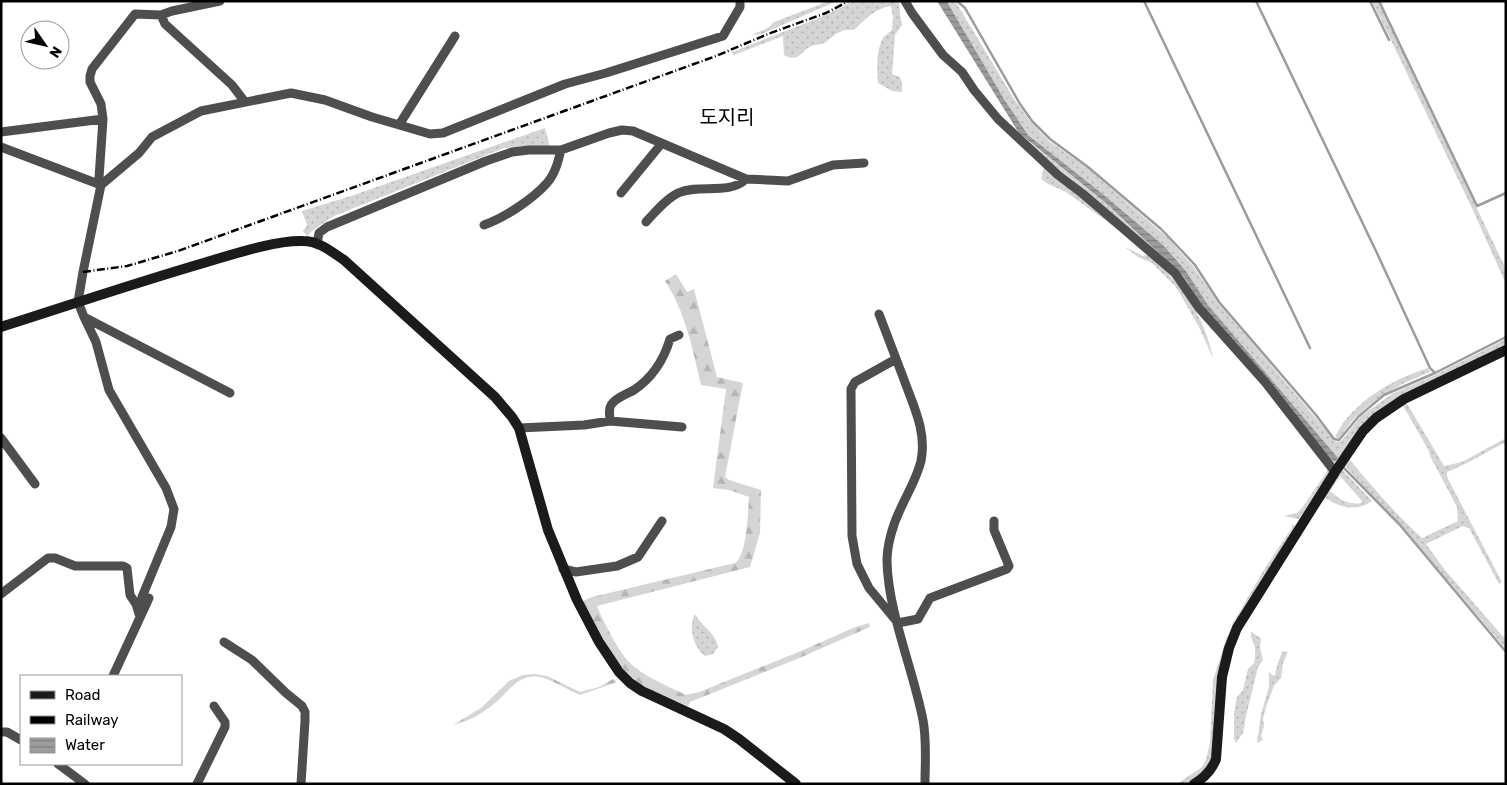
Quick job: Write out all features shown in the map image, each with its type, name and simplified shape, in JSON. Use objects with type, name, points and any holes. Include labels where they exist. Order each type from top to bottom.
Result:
[{"type":"street","points":[[140,616],[142,598],[171,527],[174,509],[166,488],[140,447],[109,390],[96,342],[78,302],[101,185],[99,178],[103,119],[101,104],[90,82],[92,69],[135,14],[162,15],[172,11],[220,1]]},
{"type":"street","points":[[101,185],[139,153],[152,137],[201,111],[292,93],[325,100],[430,134],[443,134],[565,84],[723,36],[740,7],[740,1]]},
{"type":"street","points":[[905,1],[943,55],[962,72],[998,119],[1052,170],[1083,194],[1175,273],[1198,308],[1253,371],[1265,382],[1334,472]]},
{"type":"street","points":[[162,15],[165,24],[232,85],[244,102]]},
{"type":"street","points":[[398,125],[455,36]]},
{"type":"street","points":[[1,132],[103,119]]},
{"type":"street","points":[[316,244],[319,233],[327,227],[486,161],[512,152],[561,150],[622,130],[633,131],[746,178],[788,181],[832,165],[864,163]]},
{"type":"street","points":[[622,193],[662,143]]},
{"type":"street","points":[[1,147],[101,185]]},
{"type":"street","points":[[484,225],[510,212],[538,192],[548,182],[557,164],[561,150]]},
{"type":"street","points":[[646,222],[664,204],[678,194],[693,189],[739,185],[746,178]]},
{"type":"street","points":[[1,327],[246,250],[304,241],[330,250],[344,260],[495,397],[512,417],[519,428],[548,530],[563,569],[599,642],[619,672],[642,691],[724,729],[796,784]]},
{"type":"street","points":[[879,314],[919,418],[922,438],[921,460],[899,511],[887,559],[898,623],[923,720],[926,740],[925,784]]},
{"type":"street","points":[[84,316],[102,328],[230,393]]},
{"type":"street","points":[[610,421],[609,409],[612,403],[637,388],[653,372],[665,356],[670,339],[678,334]]},
{"type":"street","points":[[1194,784],[1203,779],[1216,759],[1220,690],[1225,662],[1242,618],[1334,472],[1363,431],[1390,407],[1506,350]]},
{"type":"street","points":[[896,359],[855,382],[851,390],[852,536],[857,564],[868,588],[898,623]]},
{"type":"street","points":[[519,428],[584,425],[610,421],[682,427]]},
{"type":"street","points":[[1,438],[35,484]]},
{"type":"street","points":[[563,569],[576,572],[617,566],[638,557],[662,521]]},
{"type":"street","points":[[898,623],[918,619],[930,598],[1007,569],[1009,566],[994,530],[994,521]]},
{"type":"street","points":[[1,594],[48,558],[55,558],[75,566],[123,566],[127,568],[130,595],[136,604],[140,616]]},
{"type":"street","points":[[112,675],[149,598]]},
{"type":"street","points":[[224,642],[252,660],[302,706],[305,712],[305,721],[301,784]]},
{"type":"street","points":[[197,784],[224,727],[225,722],[214,706]]},
{"type":"street","points":[[1,732],[7,732],[20,739]]},
{"type":"street","points":[[62,765],[85,784]]},
{"type":"green space","points":[[829,1],[837,1],[762,34],[751,35],[768,28],[774,22]]},
{"type":"green space","points":[[854,1],[899,1],[902,25],[895,35],[892,74],[900,77],[902,92],[892,91],[878,83],[879,49],[883,38],[892,30],[893,17],[891,6],[875,12],[854,30],[845,30],[838,33],[824,43],[807,48],[799,56],[793,58],[784,55],[783,36],[734,55],[732,52],[819,18]]},
{"type":"green space","points":[[947,1],[955,1],[1014,99],[1029,120],[1049,141],[1086,167],[1168,238],[1193,266],[1218,303],[1336,442],[1341,441],[1361,416],[1392,394],[1435,375],[1506,339],[1506,347],[1393,400],[1371,417],[1338,458],[1208,305],[1186,271],[1163,245],[1028,135],[1004,99]]},
{"type":"green space","points":[[1372,1],[1378,1],[1504,265],[1506,284],[1472,208]]},
{"type":"green space","points":[[1009,126],[1107,204],[1184,277],[1203,307],[1269,383],[1329,458],[1335,462],[1334,465],[1267,383],[1203,310],[1171,267]]},
{"type":"green space","points":[[545,128],[550,147],[525,146],[504,148],[334,216],[307,236],[303,231],[307,225],[302,211],[354,195]]},
{"type":"green space","points":[[1044,167],[1114,224],[1112,225],[1066,192],[1041,179]]},
{"type":"green space","points":[[1125,247],[1143,256],[1149,254],[1181,288],[1204,327],[1213,358],[1199,327],[1176,287],[1152,263],[1138,257]]},
{"type":"green space","points":[[676,274],[687,292],[694,289],[717,377],[743,383],[725,477],[761,490],[760,533],[750,567],[597,606],[611,635],[628,661],[640,671],[686,695],[699,692],[853,628],[869,623],[870,627],[690,702],[688,706],[641,684],[623,668],[608,647],[583,601],[592,597],[735,563],[742,552],[746,533],[749,497],[729,490],[713,488],[726,389],[701,385],[683,318],[665,281]]},
{"type":"green space","points":[[1428,368],[1430,372],[1404,383],[1369,405],[1349,424],[1341,436],[1338,438],[1335,436],[1351,413],[1371,396],[1404,377]]},
{"type":"green space","points":[[1406,402],[1444,466],[1462,462],[1506,438],[1506,442],[1470,462],[1447,472],[1447,477],[1502,582],[1499,584],[1469,528],[1463,526],[1426,544],[1445,570],[1506,640],[1506,649],[1401,525],[1386,512],[1343,463],[1349,456],[1350,460],[1376,491],[1422,538],[1458,521],[1457,507],[1429,451],[1402,404]]},
{"type":"green space","points":[[1328,467],[1330,471],[1299,519],[1284,516],[1297,513],[1302,508],[1326,473]]},
{"type":"green space","points":[[1340,467],[1372,501],[1355,508],[1337,504],[1326,498],[1324,501],[1323,495]],"holes":[[[1340,476],[1363,502],[1354,504],[1337,497],[1330,491]]]},
{"type":"green space","points":[[1292,524],[1295,526],[1236,623],[1214,752],[1209,767],[1190,784],[1177,784],[1202,767],[1206,760],[1210,743],[1213,680],[1226,640],[1233,623],[1265,568],[1292,528]]},
{"type":"green space","points":[[695,614],[716,642],[718,647],[713,654],[705,656],[697,647],[692,631]]},
{"type":"green space","points":[[1251,632],[1261,638],[1260,648],[1263,660],[1258,667],[1243,733],[1236,743],[1234,739],[1234,713],[1237,697],[1243,690],[1248,669],[1254,663],[1255,658],[1255,647]]},
{"type":"green space","points":[[1283,651],[1288,652],[1283,663],[1281,678],[1274,686],[1266,707],[1261,736],[1263,740],[1257,743],[1261,714],[1269,687],[1269,672],[1275,675]]},
{"type":"green space","points":[[523,675],[547,676],[580,692],[599,687],[613,679],[617,682],[580,695],[544,678],[528,677],[516,683],[480,714],[453,725],[481,708],[509,681]]},
{"type":"water","points":[[937,1],[947,1],[1004,99],[1028,135],[1163,245],[1186,271],[1208,305],[1338,458],[1335,462],[1329,458],[1203,307],[1184,277],[1107,204],[1019,133]]},
{"type":"waterway","points":[[957,1],[965,8],[1020,104],[1032,121],[1050,139],[1088,167],[1161,229],[1182,251],[1195,265],[1219,302],[1316,415],[1334,439],[1339,440],[1359,416],[1384,395],[1435,373],[1506,337]]},
{"type":"waterway","points":[[1144,1],[1310,348]]},
{"type":"waterway","points":[[1256,1],[1430,368],[1435,373]]},
{"type":"waterway","points":[[1370,1],[1389,40]]},
{"type":"waterway","points":[[1379,1],[1477,206],[1506,193]]},
{"type":"waterway","points":[[1343,467],[1400,525],[1506,652]]},
{"type":"railway","points":[[83,272],[127,266],[178,251],[716,56],[768,34],[826,13],[849,1]]},
{"type":"district","name":"도지리","points":[[727,117]]}]
